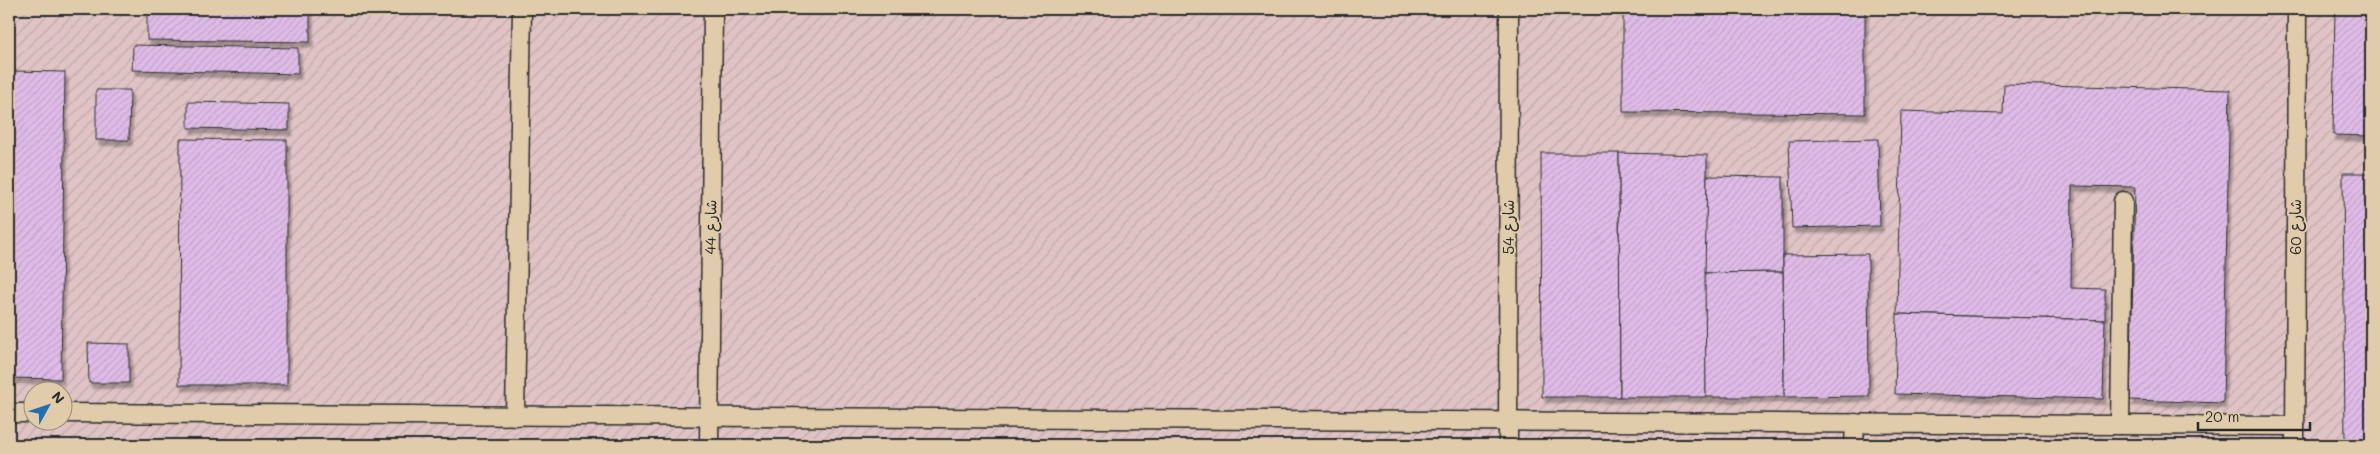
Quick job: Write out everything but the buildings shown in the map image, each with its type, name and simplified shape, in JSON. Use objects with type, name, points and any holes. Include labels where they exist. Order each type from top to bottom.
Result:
[{"type":"lane","points":[[515,416],[522,9]]},
{"type":"lane","name":"شارع 44","points":[[709,445],[713,9]]},
{"type":"lane","name":"شارع 54","points":[[1508,445],[1509,9]]},
{"type":"lane","name":"شارع 60","points":[[2295,445],[2297,9]]},
{"type":"lane","points":[[2120,425],[2123,201]]},
{"type":"lane","points":[[9,413],[22,413]]},
{"type":"lane","points":[[72,413],[2295,426]]},
{"type":"lane","points":[[1854,445],[1855,423]]},
{"type":"shaded area","points":[[9,9],[2371,9],[2371,445],[9,445]]}]
